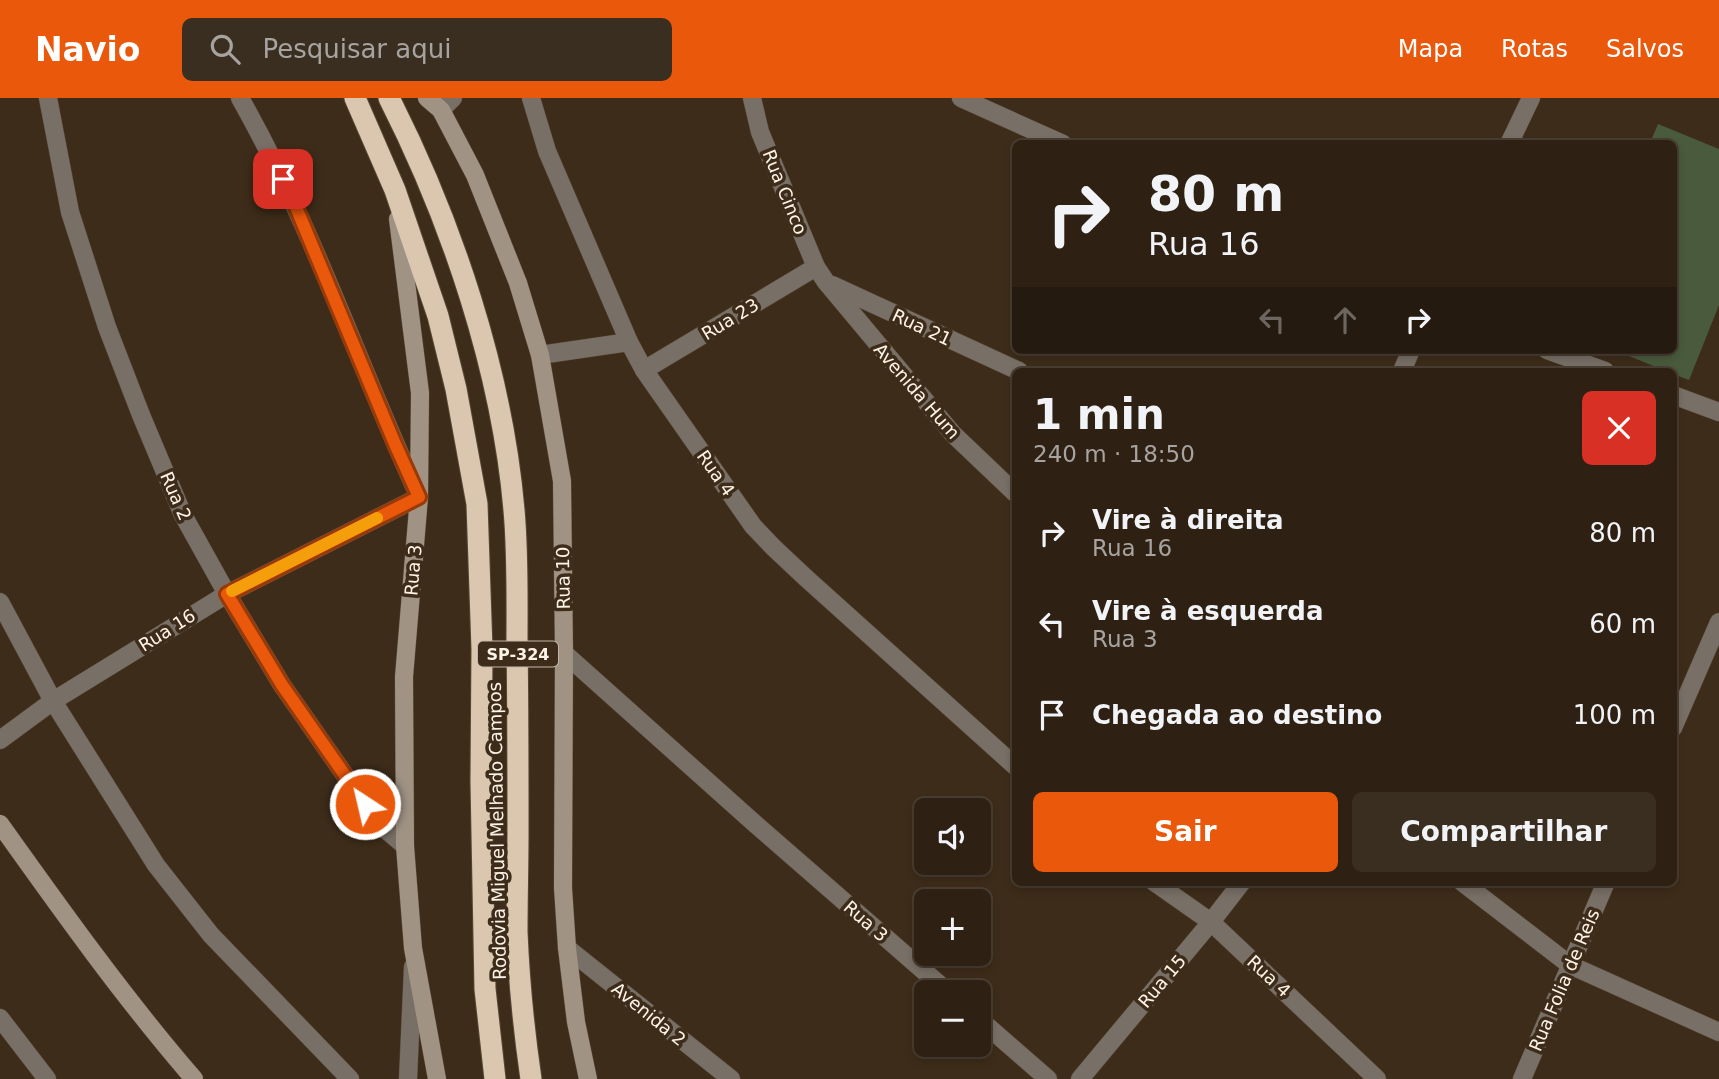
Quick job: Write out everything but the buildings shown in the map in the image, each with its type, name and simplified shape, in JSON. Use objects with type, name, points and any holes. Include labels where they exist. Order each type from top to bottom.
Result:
[{"type":"highway","name":"Rodovia Miguel Melhado Campos","points":[[355,98],[395,190],[438,316],[456,389],[477,503],[482,649],[481,781],[485,989],[495,1079]]},
{"type":"highway","name":"Rodovia Miguel Melhado Campos","points":[[389,98],[437,202],[464,279],[489,369],[508,456],[517,578],[517,933],[525,1040],[531,1079]]},
{"type":"main road","points":[[427,98],[443,102]]},
{"type":"main road","name":"Rua 10","points":[[443,102],[518,284],[540,355],[562,481],[563,888],[576,1022],[588,1079]]},
{"type":"main road","points":[[395,190],[420,393],[419,497]]},
{"type":"main road","name":"Rua 3","points":[[413,948],[405,846],[404,677],[419,497]]},
{"type":"main road","points":[[0,824],[139,1014],[194,1079]]},
{"type":"main road","points":[[413,948],[437,1079]]},
{"type":"street","name":"Rua 2","points":[[48,98],[70,212],[107,327],[183,515],[282,685],[379,824],[405,846]]},
{"type":"street","name":"Rua 3","points":[[240,98],[293,200],[419,497]]},
{"type":"street","name":"Rua 4","points":[[531,98],[547,151],[629,342],[644,370],[753,526],[798,571],[1012,763]]},
{"type":"street","name":"Rua Cinco","points":[[752,98],[760,132],[821,275]]},
{"type":"street","points":[[961,98],[1054,140]]},
{"type":"street","points":[[1511,140],[1531,98]]},
{"type":"street","name":"Rua 23","points":[[644,370],[821,275]]},
{"type":"street","name":"Rua 21","points":[[821,275],[1013,368]]},
{"type":"street","name":"Avenida Hum","points":[[821,275],[953,434],[1012,490]]},
{"type":"street","points":[[540,355],[629,342]]},
{"type":"street","points":[[1558,354],[1597,368]]},
{"type":"street","points":[[1677,396],[1719,412]]},
{"type":"street","name":"Rua 16","points":[[0,740],[53,701],[227,594],[419,497]]},
{"type":"street","points":[[0,602],[53,701],[156,865],[211,935],[350,1079]]},
{"type":"street","points":[[1677,719],[1719,622]]},
{"type":"street","name":"Rua 3","points":[[564,653],[934,980]]},
{"type":"street","name":"Rua 4","points":[[1160,886],[1212,922],[1377,1079]]},
{"type":"street","name":"Rua 15","points":[[1080,1079],[1239,886]]},
{"type":"street","points":[[1467,886],[1570,965],[1719,1032]]},
{"type":"street","name":"Rua Folia de Reis","points":[[1522,1079],[1604,886]]},
{"type":"street","name":"Rua 3","points":[[408,1079],[413,948]]},
{"type":"street","name":"Avenida 2","points":[[567,948],[730,1079]]},
{"type":"street","points":[[0,1018],[47,1079]]},
{"type":"street","points":[[991,1029],[1048,1079]]},
{"type":"green space","points":[[1658,124],[1719,149],[1719,305],[1689,380],[1677,376],[1677,368],[1659,368],[1624,354],[1677,354],[1677,140],[1651,140]]},
{"type":"slow traffic","points":[[232,591],[377,518]]},
{"type":"route","points":[[283,179],[419,497],[227,594],[282,685],[365,804]]}]
